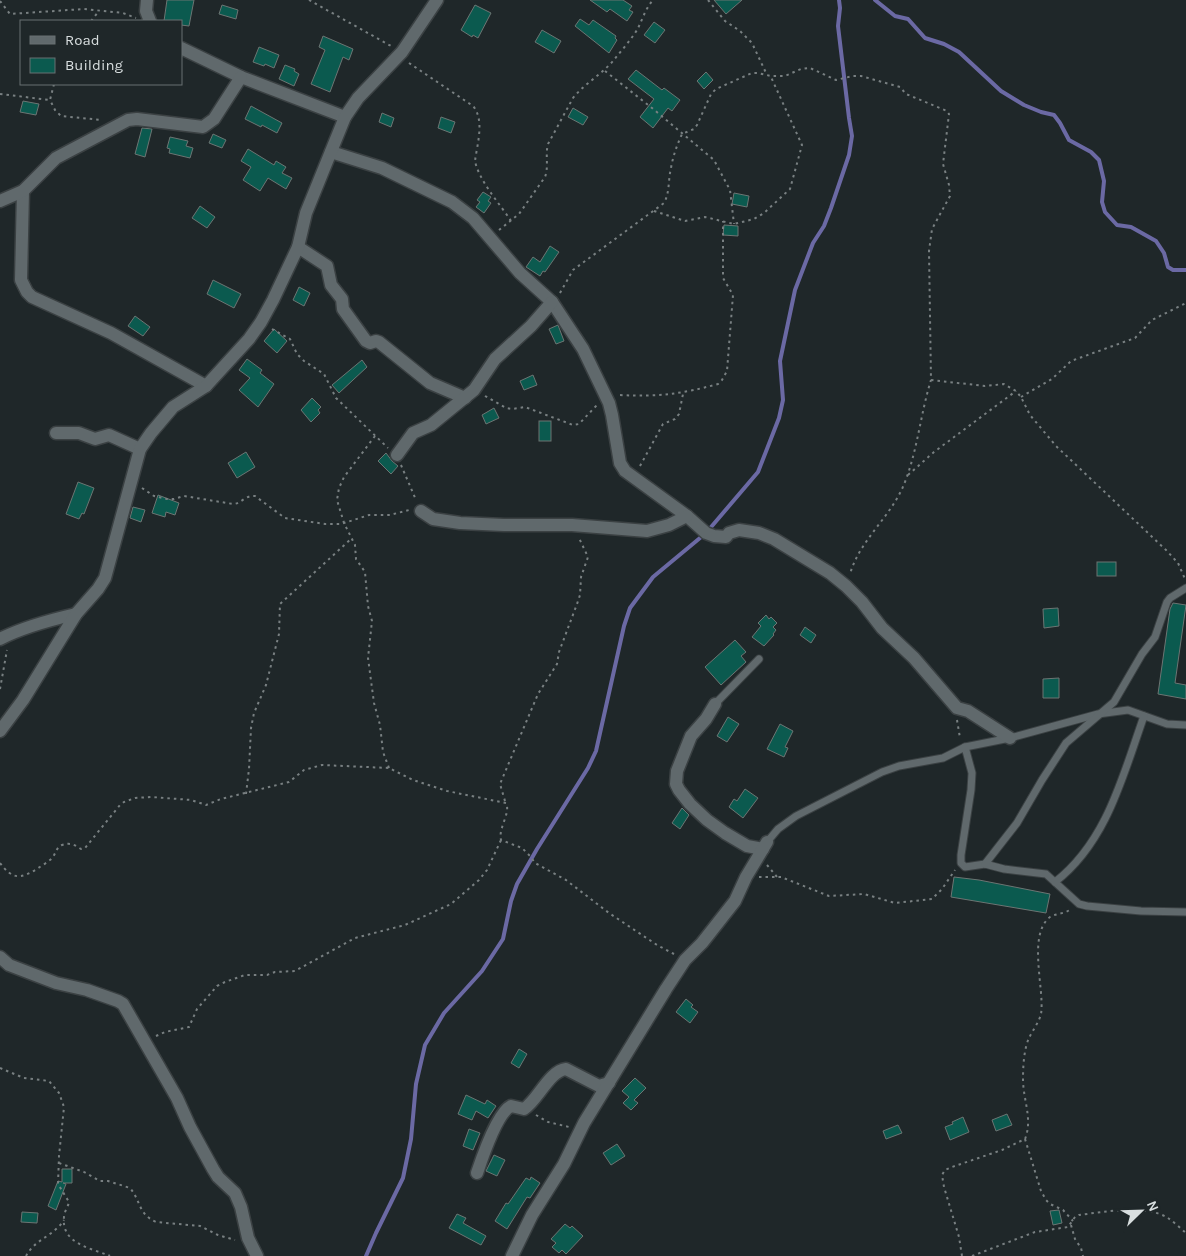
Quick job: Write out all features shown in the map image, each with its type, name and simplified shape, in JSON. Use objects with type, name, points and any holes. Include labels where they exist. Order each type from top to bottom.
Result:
[{"type":"street","points":[[147,0],[146,11],[150,20]]},
{"type":"street","points":[[0,731],[23,700],[76,614],[105,578],[140,449],[173,407],[206,386],[249,339],[261,322],[298,247],[306,213],[344,117],[358,98],[400,54],[437,0]]},
{"type":"street","points":[[182,48],[240,77],[344,117]]},
{"type":"street","points":[[0,200],[23,190],[56,158],[124,122],[138,119],[201,128],[214,119],[240,77]]},
{"type":"street","points":[[331,152],[382,168],[452,202],[473,218],[520,273],[552,302],[583,349],[605,395],[612,415],[620,463],[624,472],[634,477],[687,516],[706,533],[726,537],[730,532],[739,530],[759,533],[830,573],[846,586],[882,628],[914,658],[957,708],[968,711],[1010,738]]},
{"type":"street","points":[[23,190],[21,280],[27,292],[32,297],[111,333],[206,386]]},
{"type":"street","points":[[298,247],[326,266],[331,285],[342,299],[343,308],[366,341],[379,342],[430,383],[470,394]]},
{"type":"street","points":[[397,455],[413,433],[431,425],[470,394],[495,359],[531,326],[552,302]]},
{"type":"street","points":[[56,433],[79,433],[95,439],[109,435],[140,449]]},
{"type":"street","points":[[419,509],[433,519],[460,523],[504,526],[572,525],[647,531],[669,525],[687,516]]},
{"type":"street","points":[[5,636],[53,619],[76,614]]},
{"type":"street","points":[[512,1256],[532,1215],[564,1164],[581,1130],[609,1083],[685,960],[702,943],[735,901],[746,877],[763,849],[748,846],[707,820],[690,804],[676,784],[677,772],[691,736],[706,719],[715,704]]},
{"type":"street","points":[[0,957],[9,965],[56,983],[118,1000],[128,1010],[133,1023],[177,1098],[190,1127],[213,1169],[218,1177],[235,1193],[241,1207],[249,1242],[257,1256]]},
{"type":"street","points":[[477,1173],[488,1142],[505,1110],[511,1106],[524,1109],[531,1104],[553,1075],[561,1070],[566,1070],[599,1086],[609,1083]]},
{"type":"lane","points":[[985,864],[1017,823],[1066,743],[1114,702],[1130,672],[1155,637],[1170,598],[1186,588]]},
{"type":"lane","points":[[715,704],[759,659]]},
{"type":"lane","points":[[763,849],[778,829],[796,816],[882,772],[899,766],[943,758],[964,748],[1010,738],[1098,714],[1128,710],[1167,724],[1186,725]]},
{"type":"lane","points":[[1055,882],[1084,854],[1098,834],[1110,809],[1144,716]]},
{"type":"lane","points":[[964,748],[972,773],[972,790],[961,856],[961,863],[965,867],[985,864],[1004,869],[1046,874],[1079,904],[1141,912],[1186,912]]},
{"type":"path","points":[[309,0],[400,54],[473,106],[479,119],[476,167],[480,176],[511,221]]},
{"type":"path","points":[[488,236],[519,214],[545,177],[548,144],[573,98],[604,71],[635,33],[649,4],[653,0]]},
{"type":"path","points":[[654,211],[683,221],[705,217],[734,224],[754,219],[760,216],[790,189],[803,148],[801,140],[752,44],[740,31],[725,21],[709,0]]},
{"type":"path","points":[[0,1],[10,14],[84,9],[123,13],[140,20]]},
{"type":"path","points":[[92,20],[99,11]]},
{"type":"path","points":[[552,302],[564,289],[573,270],[664,203],[667,198],[674,154],[682,134],[694,129],[711,94],[716,89],[752,74],[785,76],[801,69],[810,68],[836,80],[861,76],[900,87],[906,94],[947,111],[943,164],[950,196],[932,228],[929,251],[931,380],[924,400],[917,438],[902,489],[853,563],[846,586]]},
{"type":"path","points":[[604,71],[710,156],[727,183],[732,198],[734,224]]},
{"type":"path","points":[[54,85],[50,100],[55,110],[61,116],[124,122]]},
{"type":"path","points":[[0,94],[50,100]]},
{"type":"path","points":[[470,394],[506,408],[525,407],[573,426],[582,422],[605,395],[657,396],[683,393],[718,384],[727,371],[733,295],[723,278],[723,221]]},
{"type":"path","points":[[1021,397],[1052,379],[1071,361],[1135,338],[1152,320],[1186,303]]},
{"type":"path","points":[[130,482],[154,496],[167,499],[184,496],[235,504],[255,496],[285,518],[325,524],[344,523],[369,515],[390,515],[419,509],[397,455],[336,398],[324,374],[300,358],[290,340],[261,322]]},
{"type":"path","points":[[931,380],[985,386],[1004,384],[1016,391],[1030,415],[1056,446],[1166,550],[1178,563],[1186,580]]},
{"type":"path","points":[[906,477],[934,452],[1016,391]]},
{"type":"path","points":[[634,477],[663,424],[675,419],[679,414],[683,393]]},
{"type":"path","points":[[375,436],[344,477],[339,488],[337,500],[344,523],[355,547],[356,560],[363,569],[367,584],[368,606],[372,621],[368,658],[383,752],[389,768]]},
{"type":"path","points":[[147,1046],[159,1034],[189,1028],[197,1009],[217,986],[225,982],[245,975],[267,975],[275,972],[295,971],[355,938],[405,925],[451,904],[479,880],[487,870],[501,840],[508,808],[500,791],[500,784],[536,698],[557,664],[559,652],[580,595],[581,577],[588,557],[572,525]]},
{"type":"path","points":[[246,794],[250,769],[251,728],[254,713],[266,685],[279,634],[280,604],[352,538]]},
{"type":"path","points":[[0,689],[5,636]]},
{"type":"path","points":[[957,708],[958,727],[964,748]]},
{"type":"path","points":[[0,863],[12,875],[20,878],[52,858],[59,846],[72,844],[81,849],[85,848],[120,805],[135,798],[152,797],[191,800],[206,805],[221,799],[289,782],[304,770],[322,765],[389,768],[413,780],[447,791],[506,803]]},
{"type":"path","points":[[501,840],[522,848],[535,864],[566,880],[609,913],[657,945],[685,960]]},
{"type":"path","points":[[763,849],[777,877]]},
{"type":"path","points":[[746,877],[781,877],[829,896],[858,893],[884,899],[891,903],[914,902],[926,901],[934,897],[961,863]]},
{"type":"path","points":[[1073,1221],[1064,1210],[1050,1204],[1041,1190],[1025,1139],[1029,1120],[1023,1080],[1028,1039],[1040,1018],[1042,1010],[1039,976],[1040,939],[1047,921],[1051,917],[1066,913],[1079,904]]},
{"type":"path","points":[[0,1068],[24,1078],[49,1081],[59,1093],[64,1107],[58,1184],[69,1202],[64,1220],[72,1240],[110,1256]]},
{"type":"path","points":[[524,1109],[548,1122],[581,1130]]},
{"type":"path","points":[[962,1256],[959,1237],[942,1175],[945,1170],[1002,1150],[1025,1139]]},
{"type":"path","points":[[59,1163],[84,1172],[100,1181],[108,1181],[130,1188],[141,1210],[156,1222],[200,1226],[218,1235],[249,1242]]},
{"type":"path","points":[[1083,1256],[1071,1225],[1075,1217],[1079,1215],[1113,1210],[1150,1212],[1167,1218],[1186,1233]]},
{"type":"path","points":[[26,1256],[40,1239],[55,1231],[64,1220]]},
{"type":"path","points":[[972,1256],[1035,1232],[1060,1229],[1071,1225]]},
{"type":"building","points":[[167,0],[194,0],[189,26],[182,25],[182,20],[164,20]]},
{"type":"building","points":[[590,0],[623,0],[632,6],[629,10],[633,12],[627,21],[610,9],[607,12]]},
{"type":"building","points":[[714,0],[742,0],[726,14]]},
{"type":"building","points":[[222,5],[238,10],[236,19],[219,14]]},
{"type":"building","points":[[475,5],[491,13],[478,38],[473,35],[472,37],[461,30]]},
{"type":"building","points":[[580,19],[589,25],[593,20],[616,36],[617,40],[609,53],[575,26]]},
{"type":"building","points":[[654,22],[665,30],[655,43],[644,35]]},
{"type":"building","points":[[542,30],[561,41],[554,53],[535,42]]},
{"type":"building","points":[[323,36],[353,49],[349,60],[343,57],[330,92],[311,84],[325,50],[319,47]]},
{"type":"building","points":[[259,47],[279,55],[274,68],[253,62]]},
{"type":"building","points":[[285,65],[295,69],[294,71],[299,74],[294,86],[279,79]]},
{"type":"building","points":[[636,70],[662,90],[664,88],[680,100],[672,111],[668,108],[653,128],[640,117],[654,99],[628,79]]},
{"type":"building","points":[[706,72],[713,80],[704,89],[697,81]]},
{"type":"building","points":[[23,101],[39,104],[36,115],[20,112]]},
{"type":"building","points":[[251,106],[282,123],[277,133],[245,119]]},
{"type":"building","points":[[573,108],[588,117],[583,125],[568,117]]},
{"type":"building","points":[[382,113],[394,118],[391,127],[379,122]]},
{"type":"building","points":[[441,117],[455,122],[451,133],[438,128]]},
{"type":"building","points":[[142,128],[152,129],[145,157],[135,154]]},
{"type":"building","points":[[213,134],[226,140],[222,148],[209,143]]},
{"type":"building","points":[[170,137],[188,141],[186,146],[193,148],[190,158],[169,153],[170,149],[167,148]]},
{"type":"building","points":[[248,149],[274,165],[276,161],[286,167],[282,173],[292,178],[286,189],[268,178],[260,191],[243,180],[251,167],[241,161]]},
{"type":"building","points":[[483,192],[491,197],[488,201],[491,203],[484,213],[476,207],[480,202],[477,200]]},
{"type":"building","points":[[734,193],[749,196],[747,207],[732,204]]},
{"type":"building","points":[[200,206],[215,217],[207,228],[192,218]]},
{"type":"building","points":[[724,225],[738,226],[738,236],[723,235]]},
{"type":"building","points":[[550,246],[559,252],[545,272],[543,271],[540,276],[526,267],[533,257],[540,262]]},
{"type":"building","points":[[213,280],[241,294],[234,308],[207,294]]},
{"type":"building","points":[[299,287],[310,293],[304,306],[293,300]]},
{"type":"building","points":[[135,316],[150,327],[143,336],[128,326]]},
{"type":"building","points":[[558,325],[564,341],[556,344],[549,329]]},
{"type":"building","points":[[274,329],[287,341],[277,353],[264,341]]},
{"type":"building","points":[[247,359],[262,370],[260,373],[274,384],[258,407],[239,390],[250,378],[239,370]]},
{"type":"building","points":[[362,360],[367,367],[339,393],[332,385]]},
{"type":"building","points":[[533,375],[537,385],[524,390],[520,381]]},
{"type":"building","points":[[312,398],[321,407],[318,410],[320,413],[311,422],[301,410]]},
{"type":"building","points":[[494,408],[499,418],[486,424],[482,415]]},
{"type":"building","points":[[539,421],[551,421],[551,441],[539,441]]},
{"type":"building","points":[[246,452],[255,467],[237,478],[228,463]]},
{"type":"building","points":[[386,453],[398,466],[391,474],[378,461]]},
{"type":"building","points":[[78,482],[94,488],[84,514],[82,513],[79,519],[66,514]]},
{"type":"building","points":[[158,495],[179,503],[175,515],[166,512],[165,517],[152,513]]},
{"type":"building","points":[[133,507],[145,510],[141,522],[130,518]]},
{"type":"building","points":[[1097,562],[1116,562],[1116,576],[1097,576]]},
{"type":"building","points":[[1173,603],[1186,605],[1175,683],[1186,685],[1186,699],[1158,694],[1170,609]]},
{"type":"building","points":[[1058,608],[1059,626],[1044,628],[1043,609]]},
{"type":"building","points":[[766,615],[777,623],[773,627],[776,630],[774,635],[764,646],[752,637],[761,626],[758,623]]},
{"type":"building","points":[[805,627],[816,635],[811,643],[800,635]]},
{"type":"building","points":[[735,640],[746,652],[741,656],[746,662],[721,685],[705,667]]},
{"type":"building","points":[[1059,678],[1059,698],[1043,698],[1043,679]]},
{"type":"building","points":[[728,717],[739,724],[727,742],[717,736]]},
{"type":"building","points":[[780,724],[793,731],[785,747],[788,748],[784,757],[767,749]]},
{"type":"building","points":[[745,789],[758,798],[743,818],[729,807],[734,799],[737,801]]},
{"type":"building","points":[[682,808],[689,815],[680,829],[672,823]]},
{"type":"building","points":[[954,877],[1050,894],[1046,913],[951,897]]},
{"type":"building","points":[[686,999],[693,1005],[691,1007],[698,1012],[690,1023],[676,1012]]},
{"type":"building","points":[[519,1049],[527,1054],[519,1068],[511,1063]]},
{"type":"building","points":[[635,1078],[646,1088],[634,1100],[638,1103],[631,1110],[623,1103],[629,1097],[622,1091]]},
{"type":"building","points":[[466,1095],[485,1104],[487,1100],[496,1106],[488,1118],[476,1111],[472,1120],[458,1114]]},
{"type":"building","points":[[1007,1114],[1012,1125],[996,1131],[992,1120]]},
{"type":"building","points":[[963,1117],[969,1132],[950,1140],[945,1127]]},
{"type":"building","points":[[898,1125],[902,1133],[886,1139],[883,1131]]},
{"type":"building","points":[[469,1129],[480,1133],[473,1150],[463,1146]]},
{"type":"building","points":[[617,1144],[625,1156],[611,1165],[603,1153]]},
{"type":"building","points":[[494,1155],[505,1160],[497,1176],[486,1171]]},
{"type":"building","points":[[62,1169],[72,1169],[72,1183],[63,1183],[66,1184],[56,1210],[48,1206],[58,1181],[62,1182]]},
{"type":"building","points":[[531,1177],[540,1183],[530,1198],[527,1197],[507,1229],[495,1221],[506,1203],[508,1204],[526,1178],[530,1180]]},
{"type":"building","points":[[1059,1210],[1062,1223],[1053,1225],[1050,1211]]},
{"type":"building","points":[[22,1212],[38,1213],[37,1223],[21,1222]]},
{"type":"building","points":[[457,1214],[466,1218],[463,1223],[486,1236],[481,1245],[449,1228]]},
{"type":"building","points":[[565,1224],[570,1228],[572,1226],[583,1236],[566,1254],[562,1250],[559,1253],[552,1247],[556,1243],[551,1239]]},
{"type":"waterway","points":[[366,1256],[403,1178],[411,1139],[416,1084],[425,1045],[444,1013],[482,971],[503,939],[511,901],[517,884],[588,768],[596,751],[624,626],[630,608],[653,577],[706,533],[758,472],[779,418],[783,400],[780,361],[795,290],[813,243],[824,226],[831,208],[849,155],[852,136],[838,26],[839,0]]},
{"type":"waterway","points":[[875,0],[895,16],[908,19],[925,38],[944,44],[959,52],[1001,91],[1024,105],[1054,115],[1069,140],[1091,152],[1099,160],[1104,181],[1102,202],[1105,212],[1117,225],[1131,227],[1156,241],[1164,253],[1168,267],[1173,270],[1186,270]]}]
